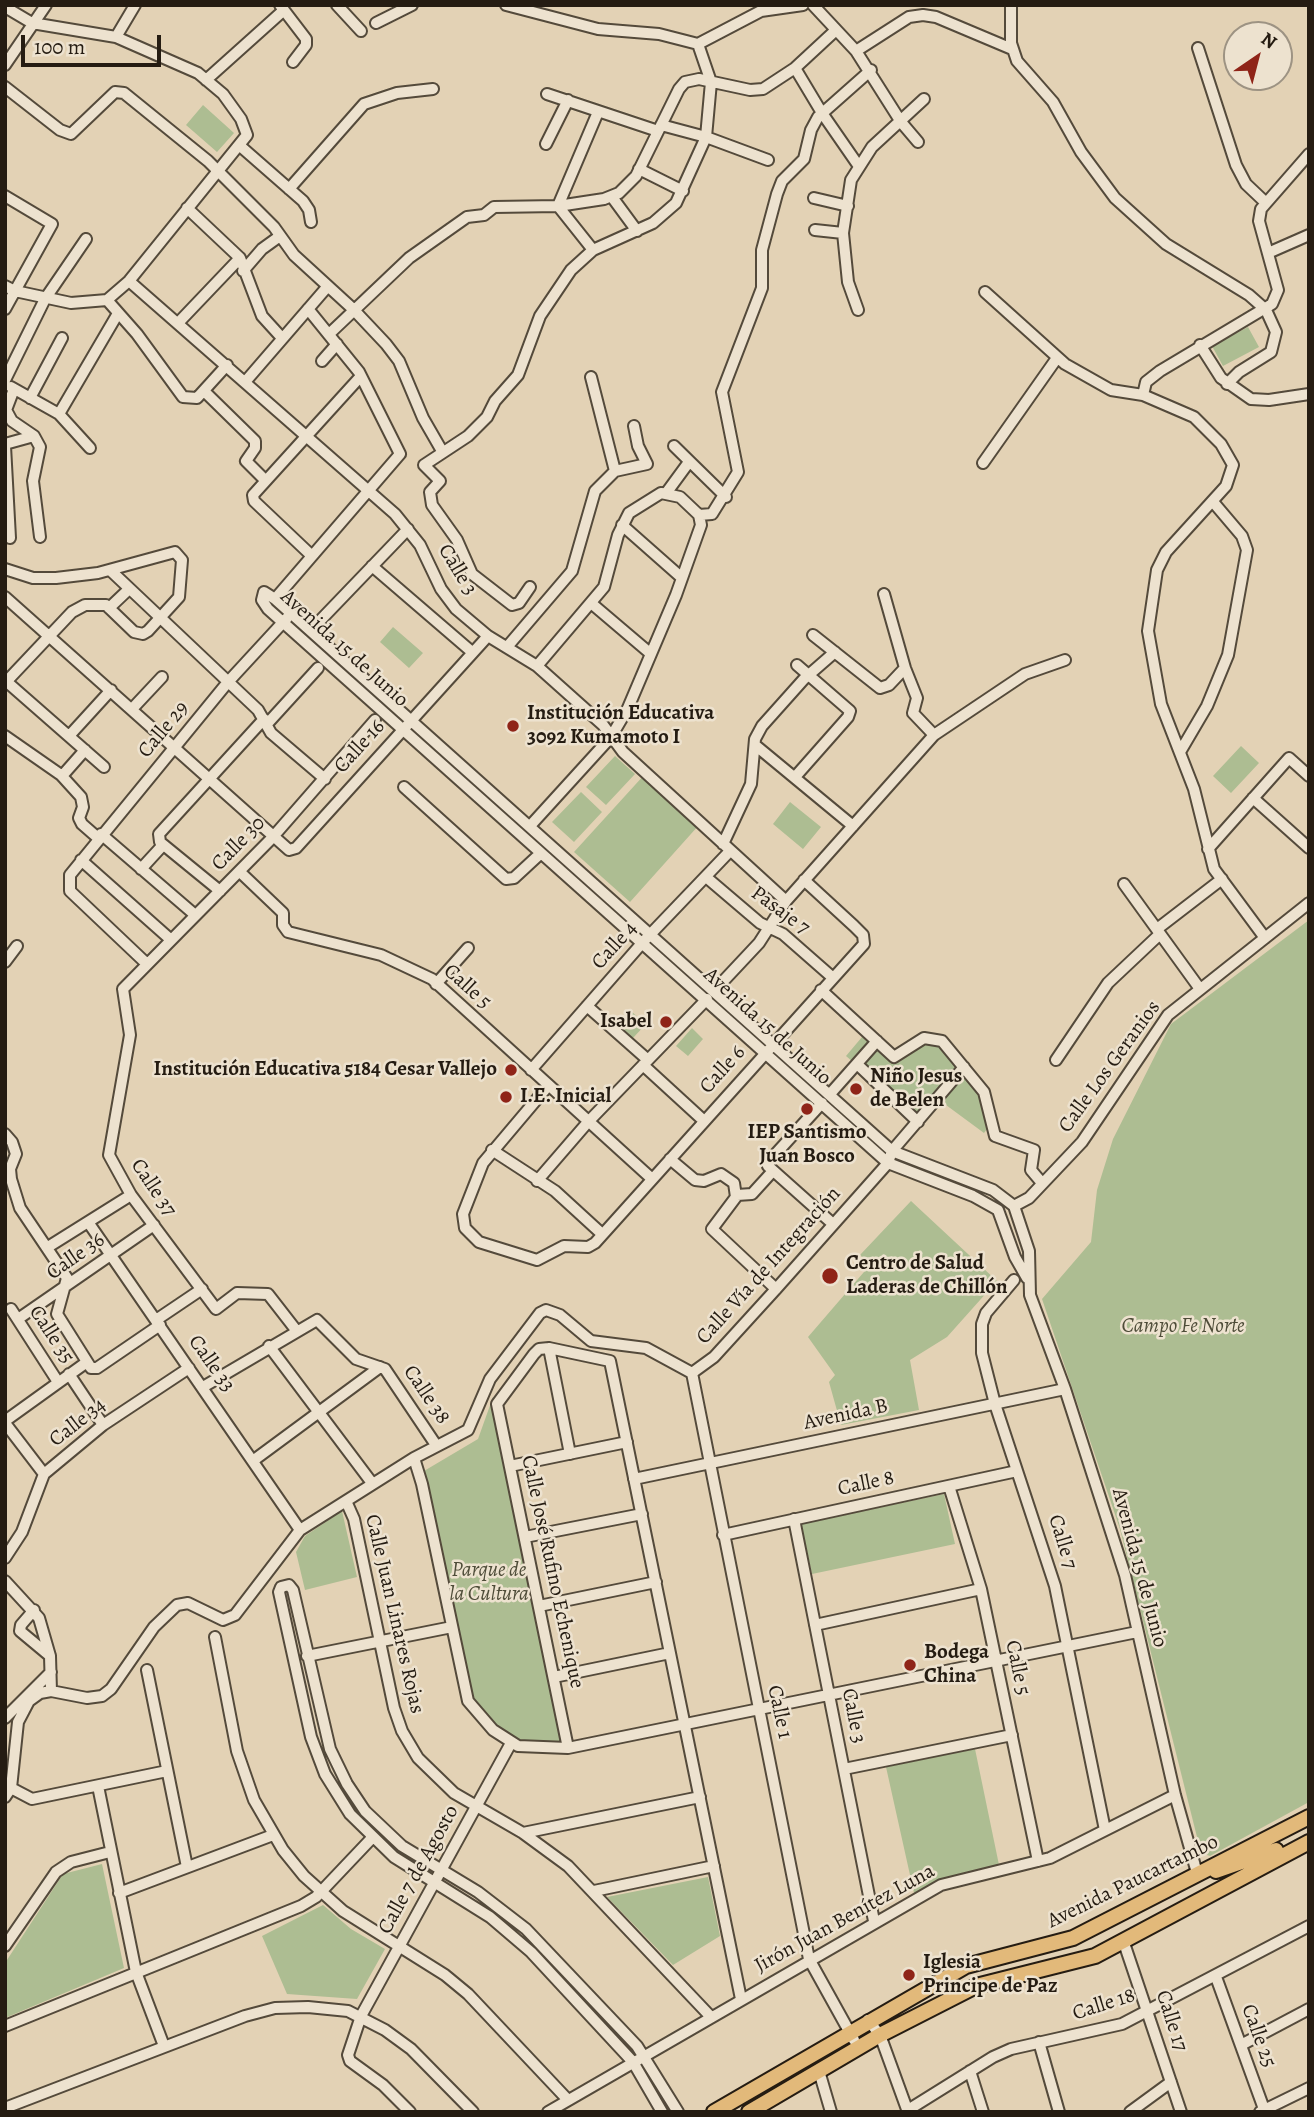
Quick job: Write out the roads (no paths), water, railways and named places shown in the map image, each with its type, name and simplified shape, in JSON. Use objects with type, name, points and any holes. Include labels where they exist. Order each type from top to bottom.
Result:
[{"type":"main road","name":"Avenida Paucartambo","points":[[714,2112],[849,2031],[966,1966],[1073,1938],[1309,1817]]},
{"type":"main road","points":[[1197,1873],[1252,1861],[1309,1840]]},
{"type":"main road","points":[[749,2112],[880,2035],[976,1986],[1023,1972],[1067,1965],[1124,1943],[1309,1840]]},
{"type":"street","points":[[5,65],[46,5]]},
{"type":"street","points":[[116,37],[135,5]]},
{"type":"street","points":[[337,5],[361,31]]},
{"type":"street","points":[[376,23],[412,5]]},
{"type":"street","points":[[506,5],[598,29],[659,34],[698,44],[761,11],[803,5]]},
{"type":"street","points":[[1011,5],[1012,49],[1020,66],[1053,102],[1092,168],[1128,212],[1166,244],[1249,295],[1266,310],[1276,332],[1271,352],[1244,368],[1227,384]]},
{"type":"street","points":[[817,6],[871,70],[901,122],[918,142]]},
{"type":"street","points":[[5,7],[33,23],[116,37],[198,73],[223,94],[241,119],[247,135],[129,281],[107,300],[79,304],[45,299],[10,288]]},
{"type":"street","points":[[206,80],[282,8],[306,39],[306,45],[293,62]]},
{"type":"street","points":[[856,51],[909,17],[923,15],[936,17],[1012,49]]},
{"type":"street","points":[[329,334],[409,258],[467,217],[484,215],[494,207],[558,206],[612,197],[626,187],[639,169],[682,85],[694,79],[750,90],[763,89],[795,68],[836,30]]},
{"type":"street","points":[[530,587],[519,603],[512,605],[472,574],[457,540],[430,497],[430,492],[440,481],[424,465],[468,436],[487,417],[495,401],[518,375],[540,316],[571,270],[593,250],[653,223],[676,203],[706,137],[711,82],[698,44]]},
{"type":"street","points":[[1198,48],[1236,165],[1246,184],[1265,202]]},
{"type":"street","points":[[795,68],[822,113],[858,164]]},
{"type":"street","points":[[699,515],[712,514],[726,497],[739,468],[721,402],[723,385],[762,288],[765,234],[782,181],[804,159],[810,130],[822,113],[871,70]]},
{"type":"street","points":[[5,87],[66,134],[75,133],[115,92],[124,93],[217,169],[280,236],[294,255],[353,309],[399,361],[423,418],[442,452]]},
{"type":"street","points":[[289,189],[364,104],[397,93],[433,89]]},
{"type":"street","points":[[547,94],[660,128],[706,137],[768,160]]},
{"type":"street","points":[[858,310],[850,291],[843,233],[851,180],[858,164],[872,147],[924,99]]},
{"type":"street","points":[[546,144],[568,100]]},
{"type":"street","points":[[558,206],[598,111]]},
{"type":"street","points":[[239,145],[309,210],[312,222]]},
{"type":"street","points":[[1143,395],[1146,382],[1200,345],[1266,310],[1278,290],[1259,221],[1265,202],[1309,154]]},
{"type":"street","points":[[639,169],[683,191]]},
{"type":"street","points":[[5,197],[52,224],[10,288],[5,309]]},
{"type":"street","points":[[612,197],[637,231]]},
{"type":"street","points":[[814,198],[848,206]]},
{"type":"street","points":[[558,206],[593,250]]},
{"type":"street","points":[[187,208],[240,257],[262,316],[282,338]]},
{"type":"street","points":[[815,230],[843,233]]},
{"type":"street","points":[[1268,253],[1309,235]]},
{"type":"street","points":[[243,271],[262,249],[280,236]]},
{"type":"street","points":[[40,537],[33,481],[40,447],[34,436],[12,421],[6,410],[8,384],[45,299],[86,239]]},
{"type":"street","points":[[179,322],[240,257]]},
{"type":"street","name":"Calle 3","points":[[129,281],[179,322],[408,529],[426,555],[447,599],[488,636],[537,666],[603,725],[623,752],[786,901]]},
{"type":"street","points":[[245,382],[328,286]]},
{"type":"street","points":[[985,292],[1057,358],[1111,390],[1143,395],[1194,417],[1221,444],[1233,466],[1226,486],[1214,503],[1178,536],[1166,552],[1157,570],[1148,631],[1161,704],[1200,810],[1214,869],[1265,938]]},
{"type":"street","points":[[107,300],[137,334],[175,391],[190,400],[204,391],[227,365]]},
{"type":"street","points":[[275,598],[400,454],[361,376],[308,309]]},
{"type":"street","points":[[59,414],[117,314]]},
{"type":"street","points":[[30,398],[62,338]]},
{"type":"street","points":[[321,361],[337,344]]},
{"type":"street","points":[[1200,345],[1214,371],[1227,384],[1258,400],[1309,394]]},
{"type":"street","points":[[982,463],[1057,358]]},
{"type":"street","points":[[312,556],[254,501],[253,495],[361,376]]},
{"type":"street","points":[[591,377],[615,471]]},
{"type":"street","points":[[8,384],[59,414],[90,448]]},
{"type":"street","points":[[204,391],[256,441],[255,448],[246,461],[265,480]]},
{"type":"street","points":[[507,647],[572,571],[595,491],[615,471],[647,464],[638,446],[634,426]]},
{"type":"street","points":[[10,538],[5,445],[34,436]]},
{"type":"street","points":[[674,446],[726,497]]},
{"type":"street","points":[[537,666],[604,587],[622,525],[634,508],[667,492],[689,462]]},
{"type":"street","points":[[530,826],[611,737],[620,723],[682,578],[700,528],[699,515],[680,497],[667,492]]},
{"type":"street","points":[[1180,752],[1207,706],[1228,655],[1247,550],[1242,536],[1214,503]]},
{"type":"street","points":[[622,525],[682,578]]},
{"type":"street","points":[[311,630],[408,529]]},
{"type":"street","points":[[5,569],[33,578],[110,570],[176,552],[181,556],[180,593],[148,631],[139,634],[110,608],[85,606],[72,612],[6,682],[104,767]]},
{"type":"street","points":[[372,566],[472,652]]},
{"type":"street","points":[[110,570],[228,682],[265,721],[271,733],[325,779]]},
{"type":"street","points":[[110,608],[129,589]]},
{"type":"street","name":"Avenida 15 de Junio","points":[[647,938],[541,853],[407,724],[311,630],[269,593],[264,592],[262,596],[268,608],[284,622],[407,724],[530,826],[647,938],[826,1098],[892,1151],[993,1191],[1014,1206],[1029,1251],[1027,1278]]},
{"type":"street","points":[[884,594],[905,668],[917,698],[913,713],[934,735]]},
{"type":"street","points":[[5,597],[272,838]]},
{"type":"street","points":[[591,603],[650,654]]},
{"type":"street","name":"Calle 29","points":[[147,964],[70,891],[70,875],[99,836],[228,682],[292,613]]},
{"type":"street","points":[[813,635],[880,688],[889,685],[905,668]]},
{"type":"street","name":"Calle 16","points":[[272,838],[289,850],[296,848],[488,636]]},
{"type":"street","points":[[835,652],[809,674],[762,726],[755,744],[853,825]]},
{"type":"street","points":[[537,1181],[589,1122],[759,943],[786,901],[934,735],[1025,674],[1065,660]]},
{"type":"street","points":[[795,777],[850,714],[846,705],[797,665]]},
{"type":"street","points":[[220,891],[163,845],[158,837],[160,832],[318,668]]},
{"type":"street","points":[[132,709],[162,677]]},
{"type":"street","points":[[69,736],[111,691]]},
{"type":"street","name":"Calle 30","points":[[123,989],[194,914],[272,838],[375,720]]},
{"type":"street","points":[[5,736],[62,776],[81,797],[83,807],[79,818],[82,824],[194,914]]},
{"type":"street","name":"Calle 4","points":[[531,1070],[647,938],[706,877],[727,848],[751,784],[755,744]]},
{"type":"street","points":[[62,776],[85,750]]},
{"type":"street","points":[[1208,849],[1289,758],[1309,776]]},
{"type":"street","points":[[404,787],[506,879],[514,878],[541,853]]},
{"type":"street","points":[[1253,798],[1309,848]]},
{"type":"street","points":[[141,869],[163,845]]},
{"type":"street","points":[[81,860],[170,939]]},
{"type":"street","name":"Calle 5","points":[[240,872],[283,913],[283,925],[288,932],[381,955],[417,970],[436,984],[651,1178]]},
{"type":"street","name":"Pasaje 7","points":[[706,877],[760,923],[783,934],[832,977]]},
{"type":"street","points":[[1056,1060],[1108,983],[1158,931],[1222,879]]},
{"type":"street","name":"Calle 6","points":[[492,1150],[473,1184],[466,1204],[463,1222],[469,1234],[489,1247],[537,1260],[564,1246],[591,1246],[864,944],[864,938],[804,880]]},
{"type":"street","points":[[1124,884],[1200,989]]},
{"type":"street","name":"Calle Los Geranios","points":[[1014,1206],[1029,1198],[1082,1142],[1168,1015],[1309,903]]},
{"type":"street","points":[[5,962],[17,946]]},
{"type":"street","points":[[436,984],[468,948]]},
{"type":"street","name":"Calle 37","points":[[123,989],[130,1035],[109,1155],[131,1195],[216,1308],[237,1293],[268,1294],[296,1330]]},
{"type":"street","points":[[821,990],[894,1057],[916,1040],[931,1037],[942,1041],[984,1092],[995,1136],[1030,1146],[1034,1154],[1031,1170],[1042,1183]]},
{"type":"street","points":[[587,1006],[703,1120]]},
{"type":"street","points":[[833,1224],[768,1166],[771,1159],[877,1041]]},
{"type":"street","points":[[857,1064],[918,1122]]},
{"type":"street","name":"Calle Vía de Integración","points":[[51,1691],[87,1698],[102,1696],[111,1689],[155,1627],[177,1605],[188,1603],[223,1620],[235,1615],[300,1531],[372,1483],[436,1445],[468,1430],[491,1379],[536,1316],[546,1310],[560,1315],[591,1341],[646,1348],[691,1373],[714,1357],[776,1289],[888,1163],[892,1151],[964,1067]]},
{"type":"street","points":[[548,1086],[492,1150],[555,1191],[602,1234]]},
{"type":"street","name":"Avenida 15 de Junio","points":[[826,1098],[888,1163],[973,1196],[998,1210],[1015,1257],[1027,1278],[1104,1506],[1175,1795],[1197,1873]]},
{"type":"street","name":"Calle 35","points":[[5,1134],[12,1142],[16,1154],[10,1169],[20,1208],[67,1278],[57,1314],[91,1366]]},
{"type":"street","points":[[670,1159],[695,1180],[704,1181],[717,1175],[726,1175],[737,1188],[737,1195],[712,1226],[713,1232],[776,1289]]},
{"type":"street","points":[[737,1195],[751,1194],[772,1172]]},
{"type":"street","points":[[48,1247],[131,1195]]},
{"type":"street","name":"Calle 33","points":[[88,1222],[254,1460],[300,1531]]},
{"type":"street","name":"Calle 36","points":[[15,1314],[66,1287],[154,1225]]},
{"type":"street","name":"Calle 7","points":[[1014,1280],[986,1313],[982,1324],[982,1353],[995,1404],[1045,1548],[1105,1830]]},
{"type":"street","points":[[5,1422],[69,1374],[91,1366],[158,1323],[202,1289]]},
{"type":"street","name":"Calle 35","points":[[15,1314],[58,1382]]},
{"type":"street","name":"Calle 38","points":[[296,1330],[317,1320],[356,1359],[385,1369],[436,1445]]},
{"type":"street","points":[[203,1387],[296,1330]]},
{"type":"street","points":[[269,1346],[372,1483]]},
{"type":"street","points":[[570,1454],[549,1348],[610,1362],[741,1999]]},
{"type":"street","name":"Calle José Rufino Echenique","points":[[549,1348],[539,1349],[534,1354],[497,1404],[568,1748]]},
{"type":"street","points":[[254,1460],[380,1367]]},
{"type":"street","name":"Calle 34","points":[[5,1422],[44,1474],[103,1425],[190,1368]]},
{"type":"street","name":"Calle 1","points":[[691,1373],[809,1959],[859,2049]]},
{"type":"street","name":"Calle 35","points":[[69,1374],[103,1425]]},
{"type":"street","name":"Avenida B","points":[[634,1479],[1065,1389]]},
{"type":"street","points":[[510,1465],[627,1442]]},
{"type":"street","points":[[414,1458],[422,1483],[468,1701],[484,1722],[511,1743],[537,1749],[568,1748],[1137,1632]]},
{"type":"street","name":"Calle 8","points":[[723,1535],[1017,1471]]},
{"type":"street","points":[[5,1558],[23,1532],[44,1474]]},
{"type":"street","name":"Calle 5","points":[[948,1486],[981,1589],[1038,1861]]},
{"type":"street","name":"Calle Juan Linares Rojas","points":[[346,1500],[354,1520],[394,1708],[410,1744],[436,1778],[556,1856],[594,1891],[711,2017]]},
{"type":"street","points":[[525,1537],[642,1514]]},
{"type":"street","name":"Calle 3","points":[[794,1520],[874,1921]]},
{"type":"street","points":[[5,1581],[34,1610],[50,1656],[51,1672],[51,1691],[40,1693],[20,1713],[8,1771],[8,1793],[32,1799],[167,1771]]},
{"type":"street","points":[[539,1606],[656,1583]]},
{"type":"street","points":[[662,2112],[633,2062],[518,1940],[490,1917],[434,1883],[371,1839],[339,1800],[315,1750],[279,1592],[283,1586],[293,1590],[326,1737],[347,1784],[382,1829],[478,1892],[526,1929],[645,2055],[678,2112]]},
{"type":"street","points":[[815,1625],[981,1589]]},
{"type":"street","points":[[34,1610],[19,1628],[50,1656]]},
{"type":"street","points":[[307,1656],[452,1627]]},
{"type":"street","points":[[215,1637],[237,1751],[254,1800],[292,1863],[354,1919],[468,1994],[568,2100]]},
{"type":"street","points":[[554,1677],[670,1653]]},
{"type":"street","points":[[147,1670],[187,1867]]},
{"type":"street","points":[[5,1718],[51,1672]]},
{"type":"street","points":[[844,1769],[1012,1735]]},
{"type":"street","name":"Calle 7 de Agosto","points":[[410,2112],[388,2089],[348,2057],[360,2016],[511,1743]]},
{"type":"street","points":[[98,1786],[136,1972],[164,2046]]},
{"type":"street","name":"Jirón Juan Benítez Luna","points":[[548,2112],[874,1921],[951,1881],[1038,1861],[1175,1795]]},
{"type":"street","points":[[523,1833],[700,1797]]},
{"type":"street","points":[[119,1893],[273,1835]]},
{"type":"street","points":[[5,2026],[254,1927],[311,1901],[371,1839]]},
{"type":"street","points":[[5,1946],[56,1872],[71,1862],[110,1852]]},
{"type":"street","points":[[594,1891],[714,1866]]},
{"type":"street","name":"Calle 18","points":[[908,2111],[1002,2053],[1122,2024],[1309,1926]]},
{"type":"street","name":"Calle 17","points":[[1124,1943],[1181,2112]]},
{"type":"street","name":"Calle 25","points":[[1216,1977],[1262,2110]]},
{"type":"street","points":[[5,2108],[245,2015],[275,2008],[332,2008],[360,2016],[411,2049],[473,2112]]},
{"type":"street","points":[[1241,2045],[1309,2009]]},
{"type":"street","points":[[868,2020],[880,2035],[908,2111]]},
{"type":"street","points":[[1039,2042],[1059,2112]]},
{"type":"street","points":[[819,2071],[831,2112]]},
{"type":"street","points":[[970,2071],[983,2112]]},
{"type":"street","points":[[1130,2112],[1171,2082]]},
{"type":"street","points":[[1262,2110],[1309,2088]]},
{"type":"place","name":"Institución Educativa 3092 Kumamoto I","points":[[513,726]]},
{"type":"place","name":"Isabel","points":[[666,1022]]},
{"type":"place","name":"Institución Educativa 5184 Cesar Vallejo","points":[[511,1070]]},
{"type":"place","name":"Niño Jesus de Belen","points":[[856,1089]]},
{"type":"place","name":"I.E. Inicial","points":[[506,1097]]},
{"type":"place","name":"IEP Santismo Juan Bosco","points":[[807,1109]]},
{"type":"place","name":"Centro de Salud Laderas de Chillón","points":[[830,1276]]},
{"type":"place","name":"Bodega China","points":[[910,1665]]},
{"type":"place","name":"Iglesia Principe de Paz","points":[[909,1975]]},
{"type":"park label","name":"Campo Fe Norte","points":[[1183,1327]]},
{"type":"park label","name":"Parque de la Cultura","points":[[489,1583]]}]
